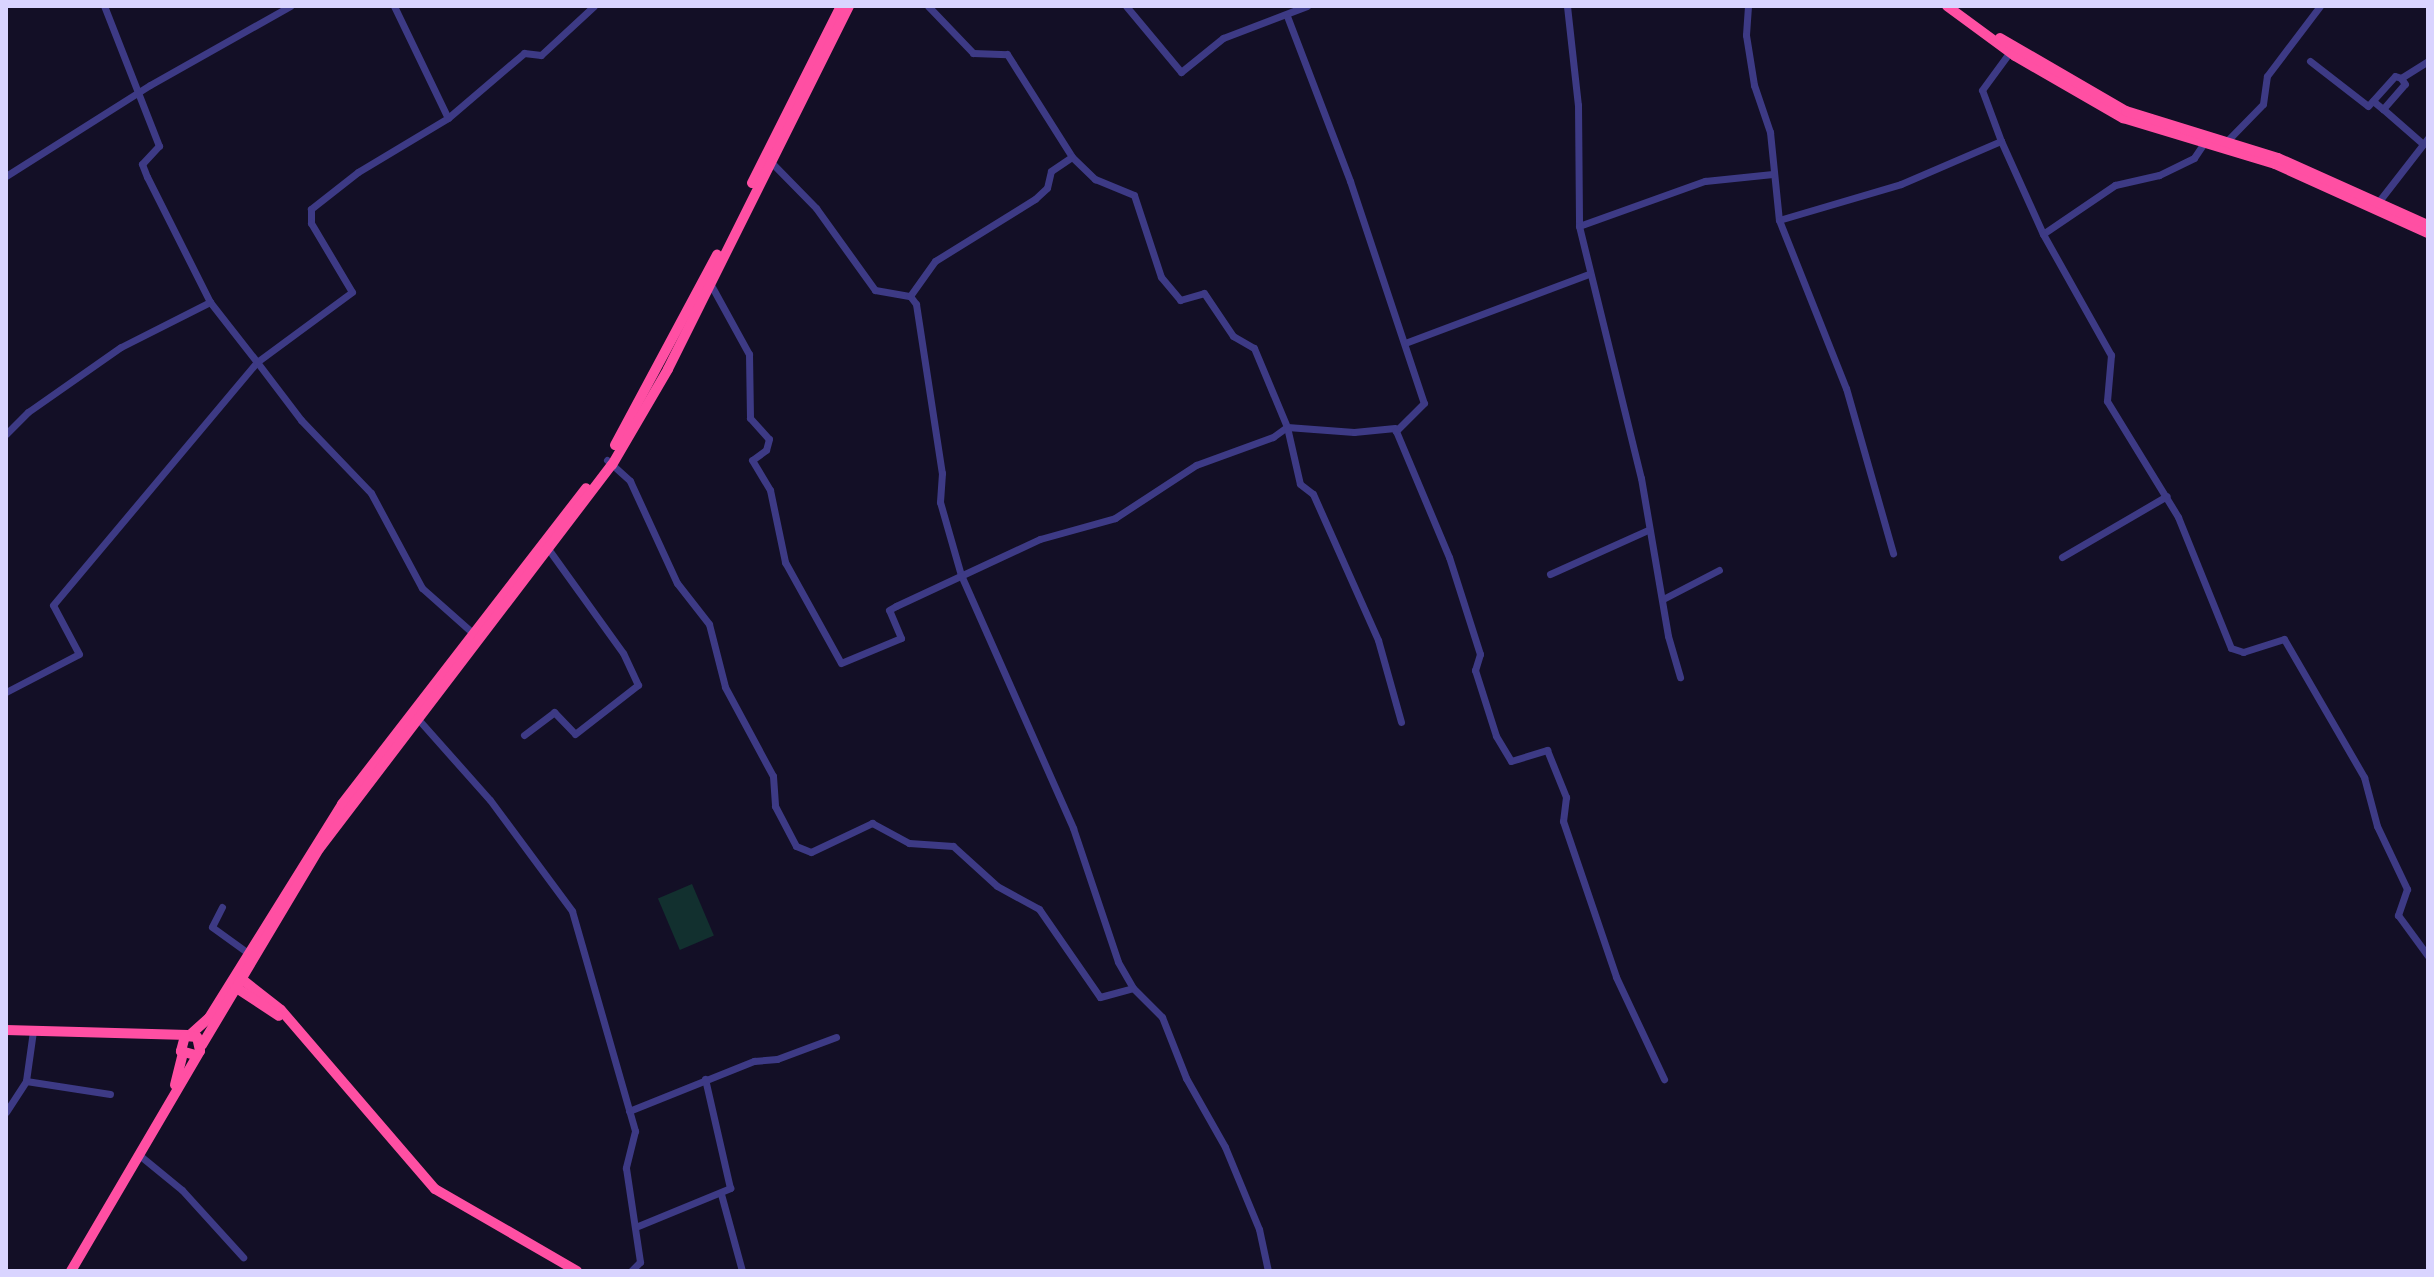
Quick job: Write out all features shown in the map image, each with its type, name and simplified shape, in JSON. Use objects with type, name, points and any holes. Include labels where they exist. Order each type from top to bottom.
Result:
[{"type":"highway","points":[[665,367],[841,6]]},
{"type":"highway","points":[[767,160],[849,6]]},
{"type":"highway","points":[[1947,6],[2123,118],[2204,143],[2225,146]]},
{"type":"highway","points":[[1957,6],[2012,50],[2126,111],[2311,175],[2428,225]]},
{"type":"highway","points":[[2377,203],[2428,233]]},
{"type":"highway","points":[[173,1091],[181,1051],[190,1034],[236,981],[248,953],[313,845],[504,603],[610,462],[711,285],[733,230]]},
{"type":"highway","points":[[71,1271],[236,981],[319,849],[394,744],[418,719],[423,707],[475,635],[549,550],[578,505]]},
{"type":"highway","points":[[236,981],[288,1020],[435,1189],[577,1271]]},
{"type":"highway","points":[[6,1030],[190,1034],[202,1045]]},
{"type":"highway","points":[[146,1032],[195,1055]]},
{"type":"street","points":[[104,6],[159,146],[142,164],[210,302],[301,420],[371,493],[422,588],[475,635]]},
{"type":"street","points":[[6,176],[139,92],[290,6]]},
{"type":"street","points":[[394,6],[448,118]]},
{"type":"street","points":[[6,692],[79,654],[53,605],[257,362],[352,292],[311,223],[311,209],[358,172],[448,118],[524,53],[541,55],[594,6]]},
{"type":"street","points":[[928,6],[973,53],[1007,54],[1072,157],[1095,179],[1134,195],[1161,277],[1180,300],[1204,293],[1233,336],[1254,348],[1287,427],[1300,484],[1313,494],[1389,665],[1387,683],[1401,722]]},
{"type":"street","points":[[1126,6],[1181,72],[1223,38],[1307,6]]},
{"type":"street","points":[[1567,6],[1578,105],[1579,226],[1641,478],[1648,530],[1680,677]]},
{"type":"street","points":[[1748,6],[1746,35],[1754,85],[1770,132],[1779,220],[1850,399],[1893,553]]},
{"type":"street","points":[[2225,146],[2263,104],[2267,76],[2320,6]]},
{"type":"street","points":[[711,285],[749,354],[750,418],[769,439],[766,450],[752,460],[770,490],[785,562],[839,661],[844,664],[899,639],[889,610],[1040,539],[1115,518],[1196,465],[1273,437],[1287,427],[1354,432],[1395,428],[1425,406],[1287,16]]},
{"type":"street","points":[[2012,50],[1982,90],[2043,234],[2111,355],[2107,401],[2167,496],[2231,648],[2243,652],[2284,639],[2364,777],[2377,826],[2407,889],[2398,915],[2428,956]]},
{"type":"street","points":[[2310,61],[2368,106],[2395,76],[2401,78],[2405,84],[2383,109]]},
{"type":"street","points":[[2401,78],[2428,61]]},
{"type":"street","points":[[2373,101],[2426,141],[2377,203]]},
{"type":"street","points":[[1779,220],[1901,184],[2001,141]]},
{"type":"street","points":[[2043,234],[2115,185],[2159,175],[2194,158],[2204,143]]},
{"type":"street","points":[[910,296],[935,261],[1035,199],[1047,188],[1051,171],[1072,157]]},
{"type":"street","points":[[767,160],[816,208],[875,290],[910,296]]},
{"type":"street","points":[[1579,226],[1705,181],[1773,174]]},
{"type":"street","points":[[1405,343],[1589,274]]},
{"type":"street","points":[[910,296],[919,314],[942,473],[940,502],[961,575],[1035,737],[1079,843],[1110,943],[1133,988],[1162,1017],[1186,1078],[1225,1147],[1259,1229],[1268,1271]]},
{"type":"street","points":[[6,434],[111,353],[210,302]]},
{"type":"street","points":[[1395,428],[1458,583],[1480,654],[1475,670],[1501,748],[1511,761],[1547,750],[1566,797],[1563,821],[1616,977],[1664,1079]]},
{"type":"street","points":[[610,462],[642,500],[677,583],[709,624],[725,687],[773,776],[775,806],[796,846],[811,852],[872,823],[909,843],[953,846],[997,886],[1039,909],[1100,997],[1133,988]]},
{"type":"street","points":[[2062,557],[2167,496]]},
{"type":"street","points":[[1550,574],[1648,530]]},
{"type":"street","points":[[524,735],[554,712],[575,734],[638,685],[623,653],[549,550]]},
{"type":"street","points":[[1663,599],[1719,570]]},
{"type":"street","points":[[418,719],[567,900],[601,998],[635,1131],[626,1168],[638,1226],[640,1262],[631,1271]]},
{"type":"street","points":[[222,907],[212,927],[248,953]]},
{"type":"street","points":[[6,1112],[26,1081],[33,1031]]},
{"type":"street","points":[[629,1111],[705,1079],[836,1037]]},
{"type":"street","points":[[638,1226],[721,1194],[730,1184],[705,1079]]},
{"type":"street","points":[[26,1081],[110,1094]]},
{"type":"street","points":[[138,1154],[182,1190],[243,1257]]},
{"type":"street","points":[[721,1194],[742,1271]]},
{"type":"green space","points":[[692,884],[714,936],[680,950],[658,898]]}]
